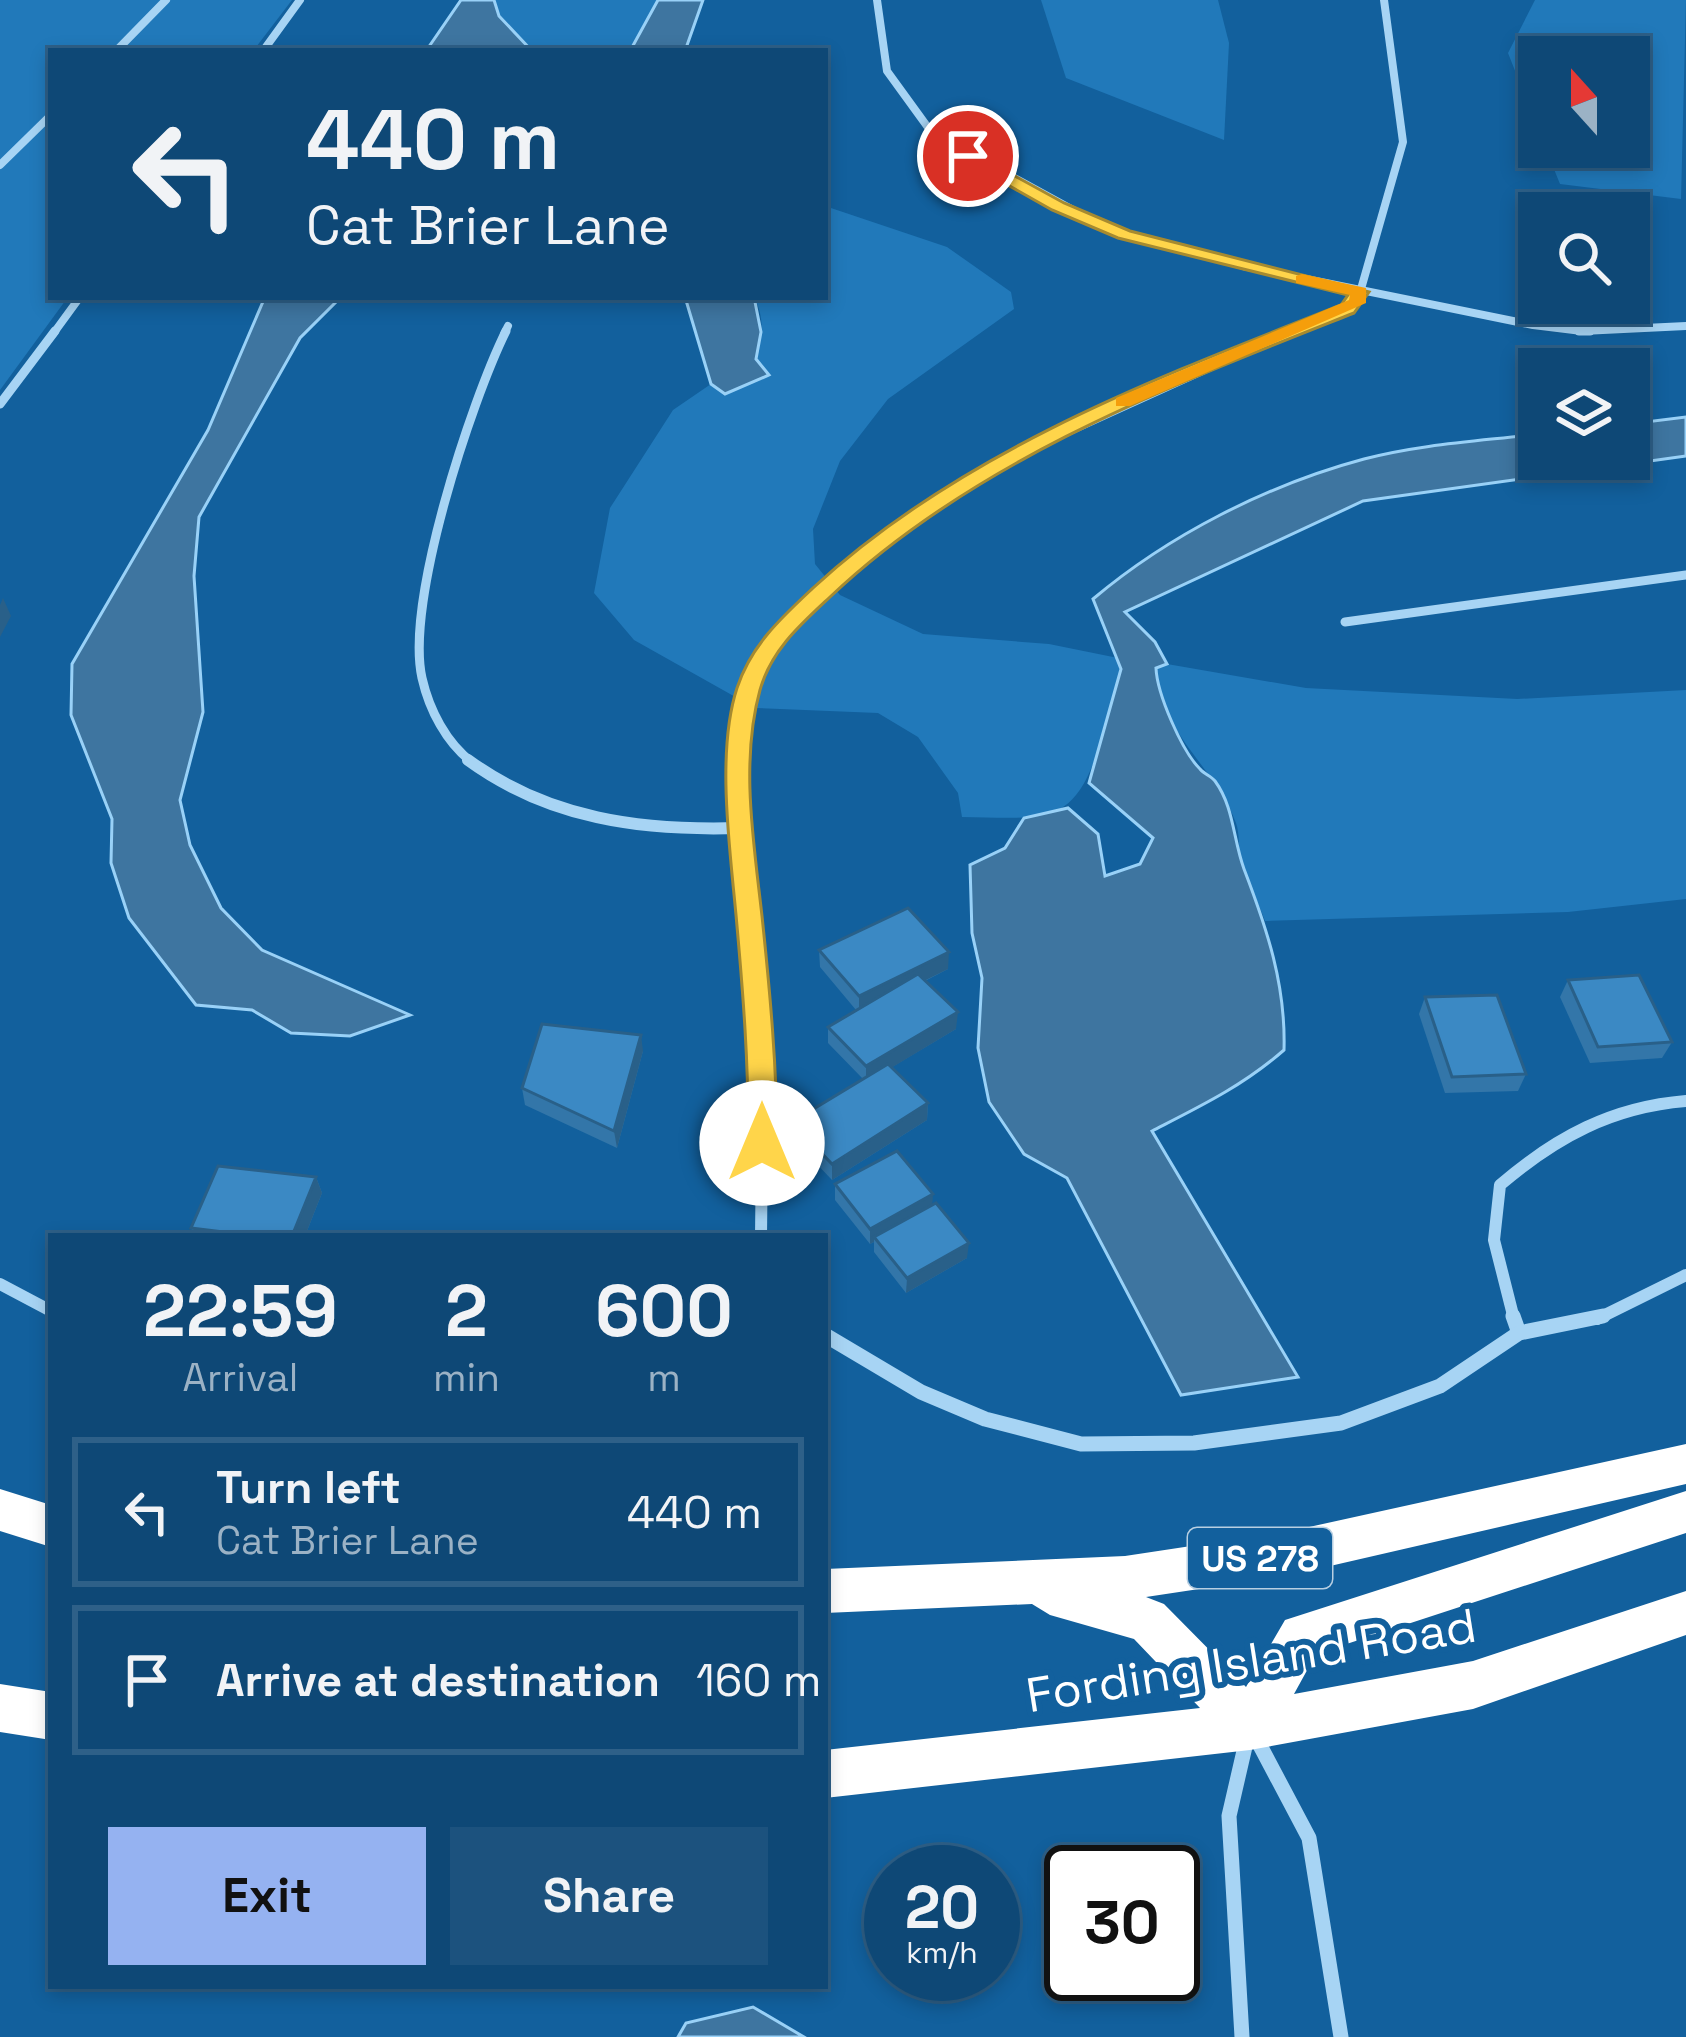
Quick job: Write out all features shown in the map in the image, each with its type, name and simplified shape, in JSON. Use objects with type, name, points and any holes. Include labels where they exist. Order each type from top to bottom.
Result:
[{"type":"highway","name":"US 278","points":[[828,1592],[1125,1578],[1292,1553],[1686,1464]]},
{"type":"highway","points":[[0,1510],[48,1525]]},
{"type":"highway","points":[[1007,1583],[1148,1620],[1250,1726],[1300,1636],[1686,1513]]},
{"type":"highway","name":"Fording Island Road","points":[[828,1774],[1250,1726],[1473,1685],[1686,1613]]},
{"type":"highway","points":[[0,1708],[48,1716]]},
{"type":"street","points":[[119,48],[166,0]]},
{"type":"street","points":[[265,48],[300,0]]},
{"type":"street","points":[[878,0],[887,71],[921,122],[942,141],[1104,227],[1180,251],[1360,292],[1566,330],[1686,326]]},
{"type":"street","points":[[761,1233],[763,1058],[739,829],[739,748],[748,689],[776,635],[836,575],[983,470],[1204,365],[1348,309],[1360,292],[1403,142],[1384,0]]},
{"type":"street","points":[[0,165],[48,118]]},
{"type":"street","points":[[0,404],[78,300]]},
{"type":"street","points":[[508,326],[474,396],[428,584],[421,658],[433,715],[447,737],[482,769],[548,805],[641,830],[739,829]]},
{"type":"street","points":[[1345,622],[1686,575]]},
{"type":"street","points":[[1519,1333],[1504,1296],[1493,1218],[1500,1185],[1596,1117],[1638,1105],[1686,1101]]},
{"type":"street","points":[[828,1337],[956,1410],[1081,1444],[1194,1444],[1341,1423],[1440,1386],[1519,1333],[1591,1322],[1686,1275]]},
{"type":"street","points":[[0,1284],[48,1310]]},
{"type":"street","points":[[1242,2037],[1229,1816],[1250,1726]]},
{"type":"street","points":[[1250,1726],[1309,1838],[1341,2037]]},
{"type":"shaded area","points":[[0,0],[292,0],[255,48],[48,48],[48,300],[66,300],[0,390]]},
{"type":"shaded area","points":[[461,0],[494,0],[499,16],[529,48],[428,48]]},
{"type":"shaded area","points":[[494,0],[658,0],[632,48],[529,48],[499,16]]},
{"type":"shaded area","points":[[658,0],[703,0],[686,48],[632,48]]},
{"type":"shaded area","points":[[1041,0],[1218,0],[1229,43],[1224,140],[1066,78]]},
{"type":"shaded area","points":[[1535,0],[1686,0],[1681,199],[1560,184],[1554,168],[1650,168],[1650,36],[1518,36],[1518,78],[1508,53]]},
{"type":"shaded area","points":[[828,207],[947,247],[1011,292],[1014,309],[888,399],[840,461],[813,529],[815,564],[840,595],[923,634],[1049,644],[1118,658],[1117,694],[1094,760],[1084,784],[1058,810],[1020,818],[962,817],[958,793],[918,737],[878,713],[755,708],[634,640],[594,593],[610,508],[673,410],[711,384],[726,393],[744,372],[761,337],[755,300],[828,300]]},
{"type":"shaded area","points":[[264,300],[338,300],[300,338],[199,517],[194,576],[203,712],[180,800],[190,845],[221,908],[262,950],[410,1015],[350,1036],[291,1033],[252,1010],[196,1005],[129,918],[111,863],[112,819],[71,715],[72,664],[208,430]]},
{"type":"shaded area","points":[[686,300],[755,300],[761,332],[756,359],[769,375],[725,394],[711,384]]},
{"type":"shaded area","points":[[1686,417],[1686,456],[1650,461],[1650,421]]},
{"type":"shaded area","points":[[1518,436],[1518,479],[1363,501],[1125,612],[1155,642],[1167,664],[1156,668],[1172,721],[1193,761],[1215,781],[1226,802],[1273,958],[1284,1026],[1284,1050],[1268,1063],[1152,1131],[1298,1377],[1181,1395],[1067,1178],[1024,1154],[989,1102],[978,1048],[982,978],[972,933],[970,865],[1005,848],[1024,818],[1068,808],[1098,834],[1105,876],[1140,864],[1153,838],[1089,783],[1121,669],[1093,599],[1187,533],[1256,498],[1364,459]]},
{"type":"shaded area","points":[[1167,664],[1306,688],[1517,699],[1686,690],[1686,899],[1568,912],[1265,921],[1243,868],[1237,827],[1227,803],[1167,711],[1156,668]]},
{"type":"shaded area","points":[[753,2007],[804,2037],[678,2037],[686,2023]]},
{"type":"building","points":[[908,908],[949,952],[859,996],[819,950]]},
{"type":"building","points":[[918,974],[958,1012],[866,1066],[828,1027]]},
{"type":"building","points":[[1639,975],[1672,1042],[1598,1047],[1568,980]]},
{"type":"building","points":[[1497,995],[1526,1074],[1452,1077],[1425,997]]},
{"type":"building","points":[[542,1024],[641,1035],[614,1131],[522,1088]]},
{"type":"building","points":[[888,1064],[928,1103],[832,1164],[792,1122]]},
{"type":"building","points":[[897,1151],[933,1194],[870,1229],[835,1184]]},
{"type":"building","points":[[218,1166],[316,1177],[293,1233],[191,1228]]},
{"type":"building","points":[[936,1203],[969,1243],[907,1278],[874,1237]]},
{"type":"slow traffic","points":[[1123,402],[1357,303],[1360,292],[1302,279]]},
{"type":"route","points":[[762,1143],[763,1058],[737,798],[748,689],[776,635],[866,551],[983,470],[1204,365],[1348,309],[1357,303],[1360,292],[1124,234],[1058,207],[968,156]]}]
